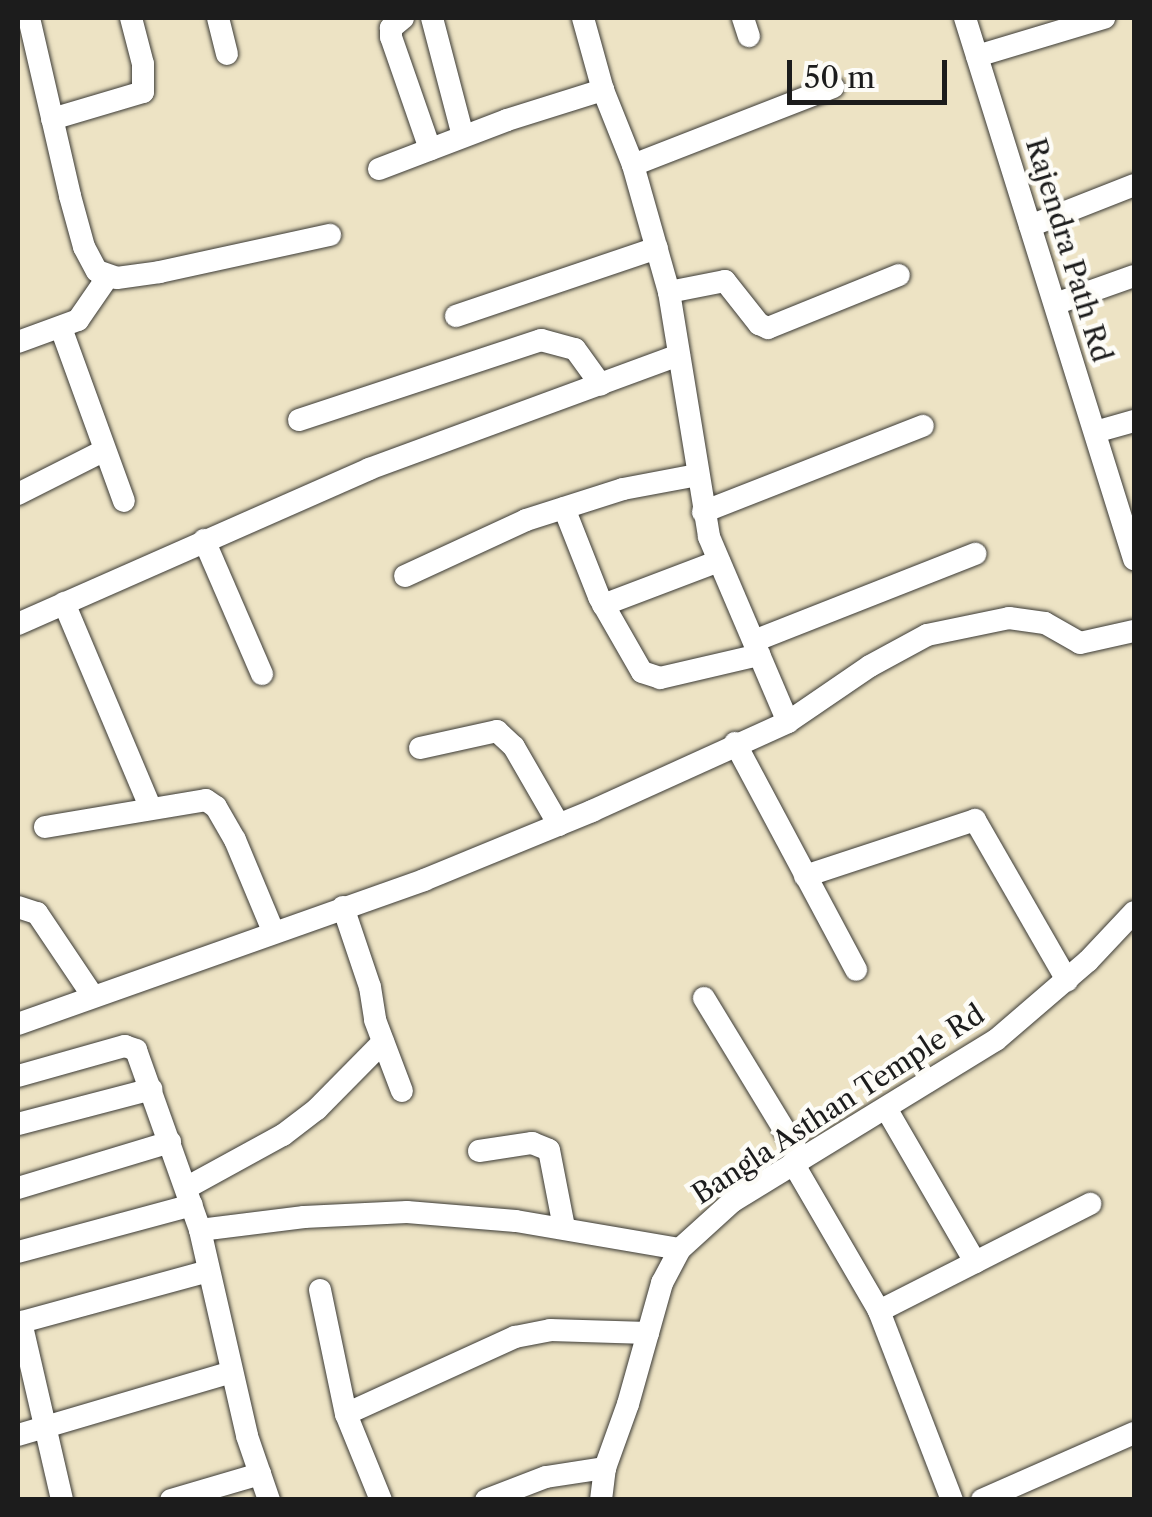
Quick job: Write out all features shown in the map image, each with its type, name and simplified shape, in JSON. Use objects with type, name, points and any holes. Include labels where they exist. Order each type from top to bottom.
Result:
[{"type":"street","points":[[28,18],[84,247],[97,270],[107,278],[160,272],[330,234]]},
{"type":"street","points":[[52,120],[143,92],[143,64],[130,18]]},
{"type":"street","points":[[218,18],[228,54]]},
{"type":"street","points":[[403,18],[391,28],[391,37],[430,149]]},
{"type":"street","points":[[432,18],[463,136]]},
{"type":"street","points":[[582,18],[633,165],[669,292],[703,512],[719,561],[788,722]]},
{"type":"street","name":"Rajendra Path Rd","points":[[965,18],[1134,558]]},
{"type":"street","points":[[977,56],[1104,18]]},
{"type":"street","points":[[633,165],[833,87]]},
{"type":"street","points":[[379,169],[463,136],[604,90]]},
{"type":"street","points":[[1030,226],[1134,185]]},
{"type":"street","points":[[456,316],[657,248]]},
{"type":"street","points":[[669,292],[725,281],[759,324],[768,328],[900,275]]},
{"type":"street","points":[[1054,304],[1134,276]]},
{"type":"street","points":[[18,342],[78,320],[107,278]]},
{"type":"street","points":[[61,328],[124,502]]},
{"type":"street","points":[[300,420],[541,340],[574,349],[601,385]]},
{"type":"street","points":[[18,624],[369,469],[678,356]]},
{"type":"street","points":[[1095,432],[1134,421]]},
{"type":"street","points":[[703,512],[923,426]]},
{"type":"street","points":[[18,494],[105,450]]},
{"type":"street","points":[[406,576],[564,508],[622,488],[697,475]]},
{"type":"street","points":[[564,508],[603,605],[635,662],[651,678],[756,648],[975,554]]},
{"type":"street","points":[[204,540],[262,674]]},
{"type":"street","points":[[603,605],[719,561]]},
{"type":"street","points":[[64,603],[150,807]]},
{"type":"street","points":[[18,1024],[424,880],[559,825],[788,722],[909,643],[984,620],[1030,618],[1080,642],[1134,631]]},
{"type":"street","points":[[420,748],[497,731],[514,747],[559,825]]},
{"type":"street","points":[[735,743],[856,970]]},
{"type":"street","points":[[44,826],[195,798],[216,807],[236,840],[273,931]]},
{"type":"street","points":[[805,876],[974,820],[983,828],[1066,980]]},
{"type":"street","points":[[18,906],[37,913],[92,995]]},
{"type":"street","points":[[343,907],[383,1042],[402,1091]]},
{"type":"street","name":"Bangla Asthan Temple Rd","points":[[600,1500],[605,1468],[662,1283],[680,1248],[733,1201],[996,1040],[1066,980],[1134,912]]},
{"type":"street","points":[[704,998],[879,1311],[952,1500]]},
{"type":"street","points":[[18,1252],[189,1196],[317,1109],[383,1042]]},
{"type":"street","points":[[18,1076],[125,1046],[136,1050],[200,1230],[232,1372],[269,1500]]},
{"type":"street","points":[[18,1124],[152,1089]]},
{"type":"street","points":[[887,1110],[975,1262]]},
{"type":"street","points":[[18,1188],[170,1142]]},
{"type":"street","points":[[479,1152],[532,1143],[549,1150],[564,1228]]},
{"type":"street","points":[[879,1311],[1090,1204]]},
{"type":"street","points":[[200,1230],[304,1217],[407,1212],[564,1228],[680,1248]]},
{"type":"street","points":[[62,1500],[19,1323],[208,1270]]},
{"type":"street","points":[[320,1290],[346,1414],[381,1500]]},
{"type":"street","points":[[346,1414],[515,1337],[550,1330],[648,1333]]},
{"type":"street","points":[[18,1435],[232,1372]]},
{"type":"street","points":[[982,1500],[1134,1434]]},
{"type":"street","points":[[486,1500],[546,1477],[605,1468]]},
{"type":"street","points":[[171,1500],[260,1474]]}]
